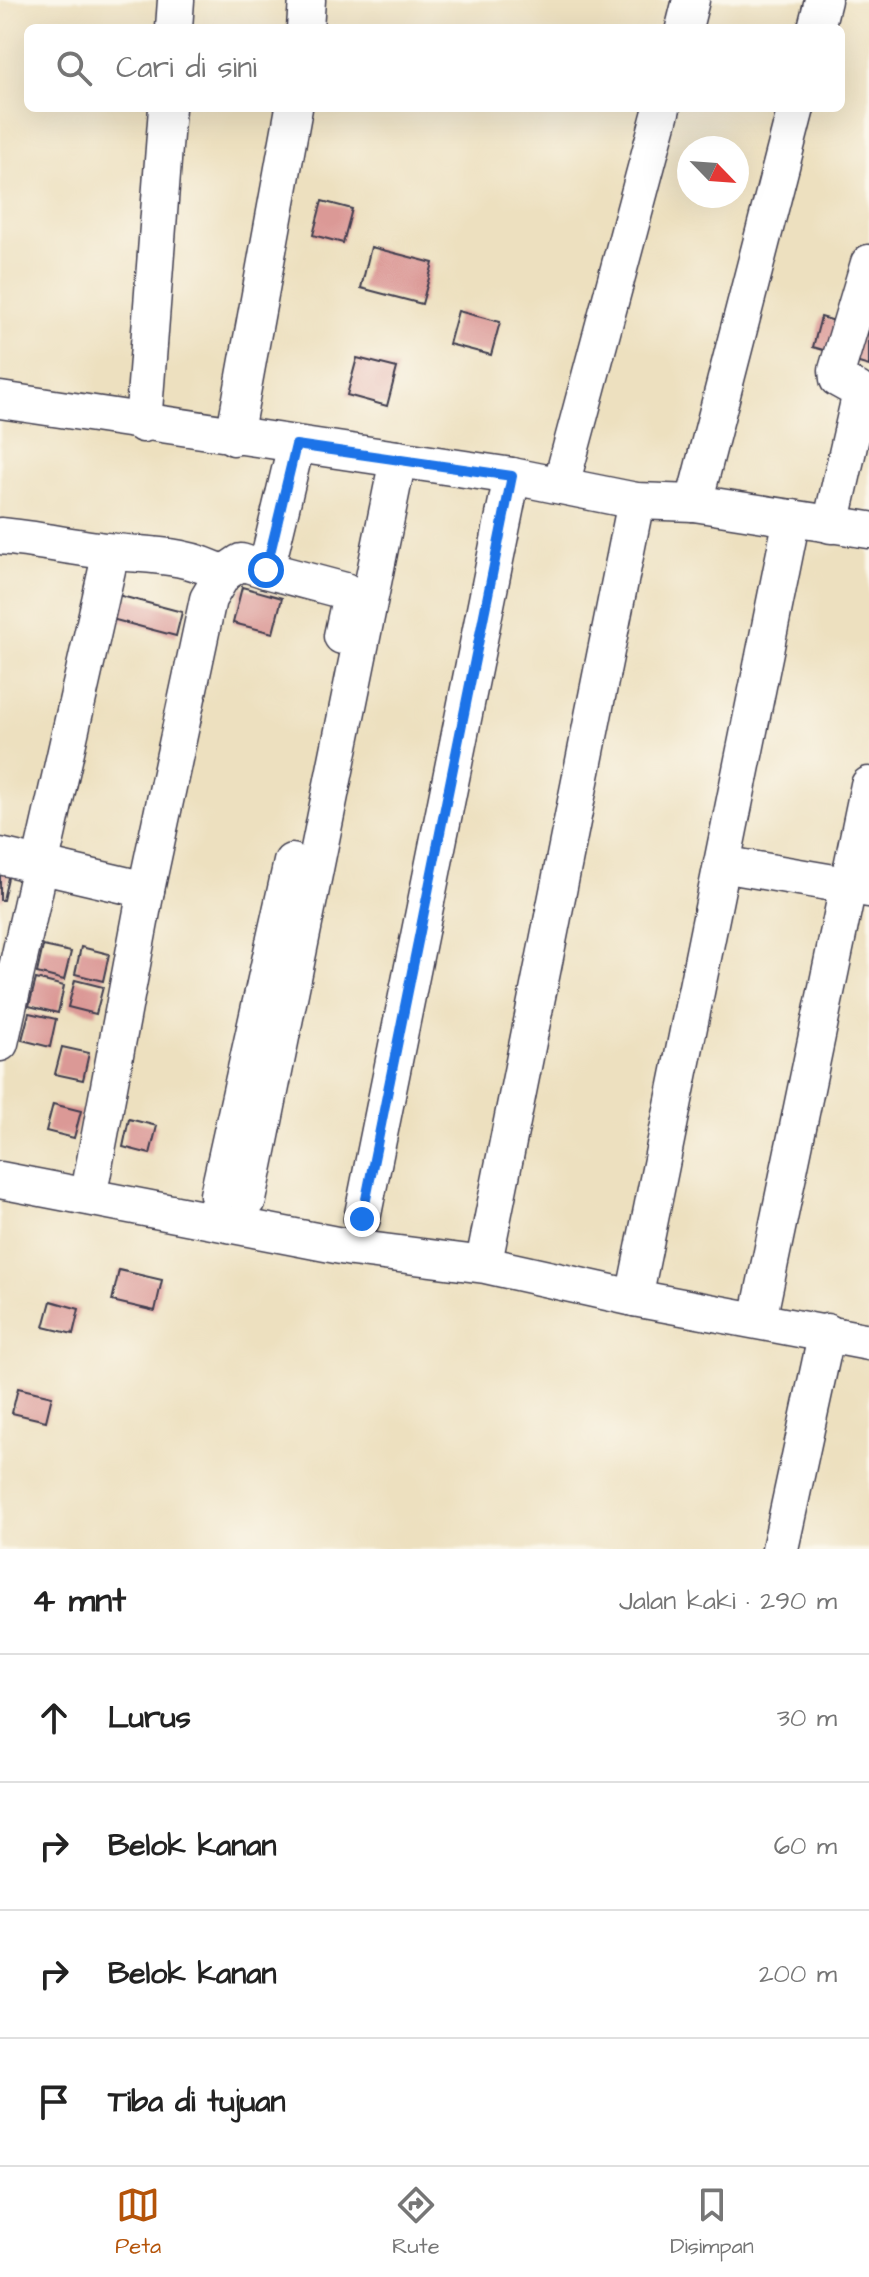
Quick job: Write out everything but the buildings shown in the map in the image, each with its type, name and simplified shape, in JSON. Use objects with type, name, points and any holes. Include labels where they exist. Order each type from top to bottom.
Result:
[{"type":"street","points":[[174,24],[176,0]]},
{"type":"street","points":[[305,24],[307,0]]},
{"type":"street","points":[[817,24],[823,0]]},
{"type":"street","points":[[143,424],[167,112]]},
{"type":"street","points":[[234,437],[293,112]]},
{"type":"street","points":[[561,485],[661,112]]},
{"type":"street","points":[[694,503],[795,112]]},
{"type":"street","points":[[831,525],[859,401],[858,390],[838,379],[837,370],[869,263]]},
{"type":"street","points":[[0,400],[143,424],[512,476],[636,501],[694,503],[869,530]]},
{"type":"street","points":[[266,570],[296,445]]},
{"type":"street","points":[[92,1177],[146,890],[208,599],[223,574],[241,562],[345,591],[350,599],[233,1198],[398,459]]},
{"type":"street","points":[[362,1219],[512,476]]},
{"type":"street","points":[[487,1247],[636,501]]},
{"type":"street","points":[[634,1298],[792,518]]},
{"type":"street","points":[[0,536],[111,552],[175,556],[201,563],[223,574]]},
{"type":"street","points":[[0,1043],[111,552]]},
{"type":"street","points":[[758,1320],[859,888],[869,785]]},
{"type":"street","points":[[0,856],[146,890]]},
{"type":"street","points":[[722,864],[859,888]]},
{"type":"street","points":[[0,1180],[352,1248],[485,1265],[634,1298],[869,1342]]},
{"type":"street","points":[[780,1549],[827,1332]]},
{"type":"route","points":[[266,570],[296,445],[512,476],[362,1219]]}]
